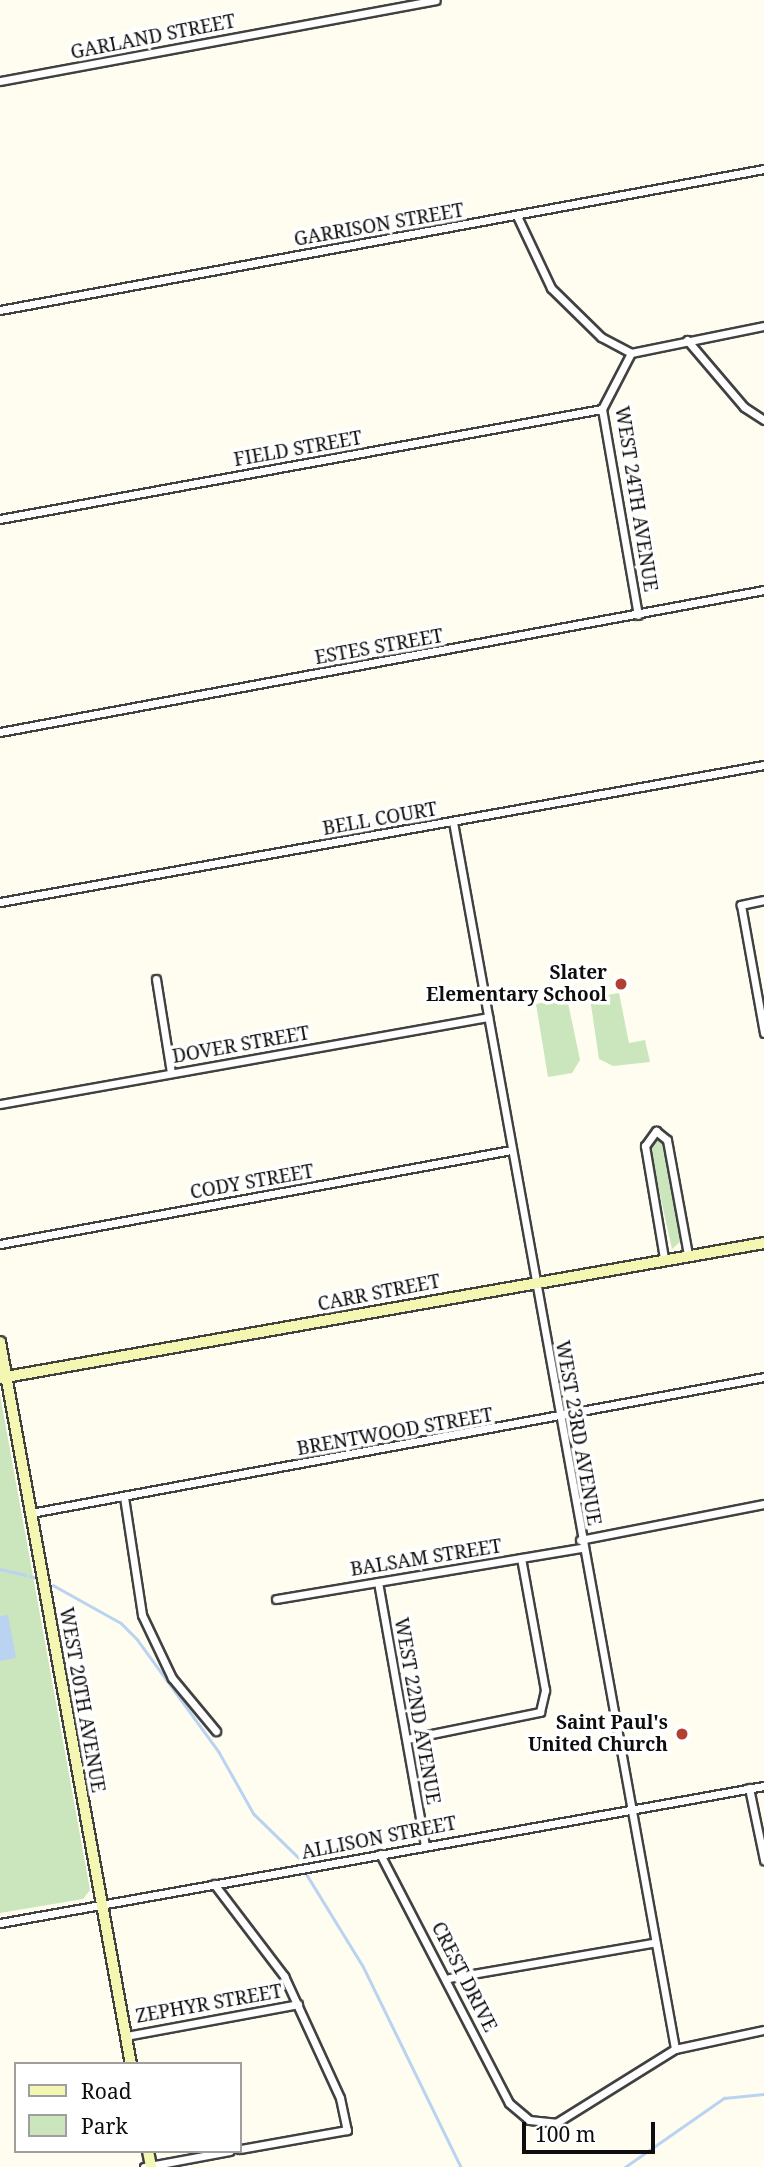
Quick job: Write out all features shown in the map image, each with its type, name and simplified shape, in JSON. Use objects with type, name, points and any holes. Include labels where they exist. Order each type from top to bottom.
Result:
[{"type":"street","name":"GARLAND STREET","points":[[0,81],[436,0]]},
{"type":"street","name":"GARRISON STREET","points":[[0,310],[764,169]]},
{"type":"street","points":[[517,216],[551,288],[601,337],[631,353],[764,326]]},
{"type":"street","points":[[687,340],[744,407],[764,420]]},
{"type":"street","name":"WEST 24TH AVENUE","points":[[631,353],[602,409],[638,615]]},
{"type":"street","name":"FIELD STREET","points":[[0,519],[602,409]]},
{"type":"street","name":"ESTES STREET","points":[[0,732],[764,590]]},
{"type":"street","name":"BELL COURT","points":[[0,902],[764,765]]},
{"type":"street","name":"WEST 23RD AVENUE","points":[[453,822],[652,1943],[675,2049]]},
{"type":"street","points":[[764,900],[741,905],[764,1033]]},
{"type":"street","points":[[156,979],[171,1073]]},
{"type":"street","name":"DOVER STREET","points":[[0,1104],[488,1017]]},
{"type":"street","points":[[664,1258],[645,1146],[656,1131],[667,1140],[688,1254]]},
{"type":"street","name":"CODY STREET","points":[[0,1244],[511,1150]]},
{"type":"street","name":"CARR STREET","points":[[3,1378],[664,1258],[764,1243]]},
{"type":"street","name":"WEST 20TH AVENUE","points":[[0,1342],[3,1378],[31,1513],[131,2062]]},
{"type":"street","name":"BRENTWOOD STREET","points":[[31,1513],[560,1418],[764,1377]]},
{"type":"street","points":[[124,1497],[142,1615],[172,1678],[216,1731]]},
{"type":"street","name":"BALSAM STREET","points":[[276,1599],[521,1558],[764,1504]]},
{"type":"street","points":[[407,1739],[531,1716],[546,1698],[521,1558]]},
{"type":"street","name":"WEST 22ND AVENUE","points":[[378,1582],[425,1845]]},
{"type":"street","name":"ALLISON STREET","points":[[0,1923],[764,1786]]},
{"type":"street","points":[[749,1788],[764,1860]]},
{"type":"street","name":"CREST DRIVE","points":[[380,1854],[449,1978],[518,2114],[556,2123],[675,2049]]},
{"type":"street","points":[[214,1884],[298,2004],[340,2098],[347,2130],[242,2150]]},
{"type":"street","points":[[449,1978],[652,1943]]},
{"type":"street","name":"ZEPHYR STREET","points":[[126,2036],[298,2004]]},
{"type":"street","points":[[675,2049],[764,2030]]},
{"type":"street","points":[[148,2167],[220,2153]]},
{"type":"green space","points":[[619,993],[629,1043],[645,1040],[650,1062],[613,1066],[599,1059],[590,998]]},
{"type":"green space","points":[[567,998],[580,1060],[572,1073],[548,1077],[536,1004]]},
{"type":"green space","points":[[655,1136],[662,1138],[681,1241],[672,1249],[649,1145]]},
{"type":"green space","points":[[0,1395],[90,1890],[83,1899],[0,1913]]},
{"type":"water","points":[[8,1615],[16,1658],[0,1661],[0,1616]]},
{"type":"waterway","points":[[0,1569],[25,1575]]},
{"type":"waterway","points":[[30,1576],[36,1578]]},
{"type":"waterway","points":[[53,1585],[121,1623],[137,1639],[219,1752],[254,1814],[298,1857]]},
{"type":"waterway","points":[[307,1875],[363,1966],[461,2167]]},
{"type":"waterway","points":[[625,2167],[724,2098],[764,2094]]},
{"type":"place","name":"Slater Elementary School","points":[[621,984]]},
{"type":"place","name":"Saint Paul's United Church","points":[[682,1734]]}]
